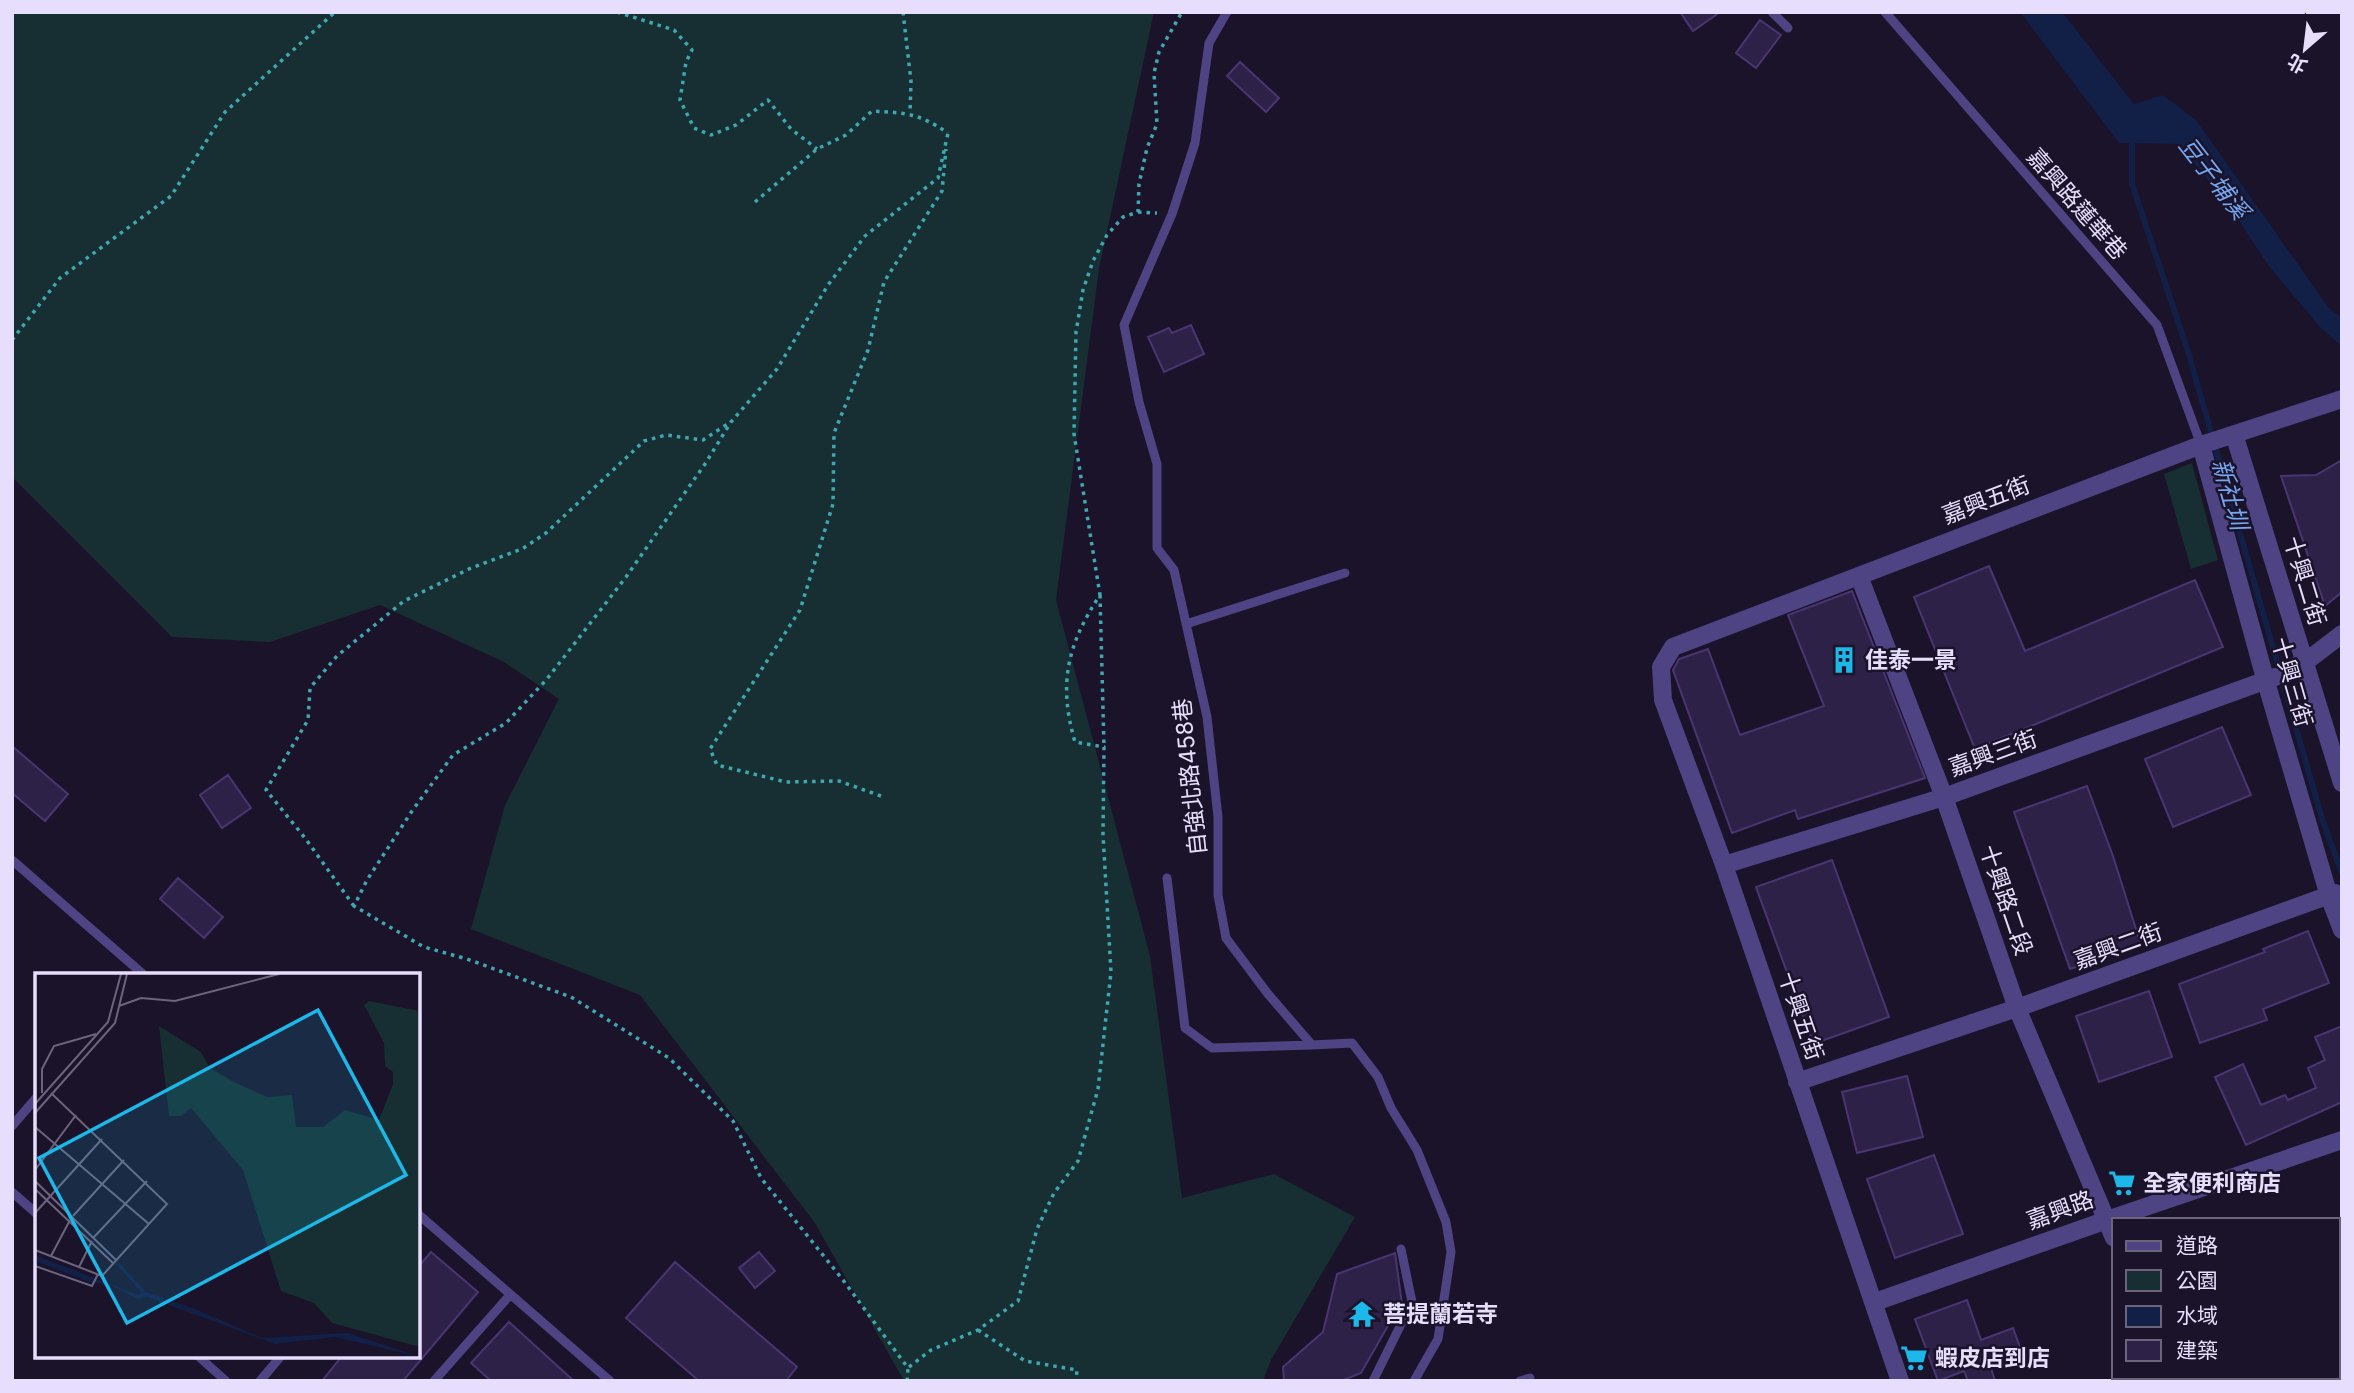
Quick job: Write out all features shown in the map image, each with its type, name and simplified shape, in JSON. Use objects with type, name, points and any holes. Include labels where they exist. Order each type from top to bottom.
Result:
[{"type":"street","name":"嘉興五街","points":[[1661,667],[1673,647],[2203,444],[2342,399]]},
{"type":"street","name":"十興二街","points":[[2230,435],[2299,665],[2342,783]]},
{"type":"street","name":"十興三街","points":[[2203,444],[2342,930]]},
{"type":"street","name":"十興路二段","points":[[1859,576],[1944,797],[2017,1008],[2112,1234]]},
{"type":"street","points":[[2299,665],[2342,635]]},
{"type":"street","name":"十興五街","points":[[1661,667],[1663,700],[1724,865],[1900,1381]]},
{"type":"street","name":"嘉興三街","points":[[1724,865],[1944,797],[2270,679]]},
{"type":"street","name":"嘉興二街","points":[[1797,1082],[2017,1008],[2332,894]]},
{"type":"street","name":"嘉興路","points":[[1875,1303],[2106,1220],[2342,1140]]},
{"type":"lane","name":"自強北路458巷","points":[[1227,12],[1209,43],[1195,143],[1172,214],[1124,325],[1139,402],[1157,464],[1157,548],[1174,570],[1207,717],[1218,817],[1218,894],[1226,938],[1312,1045]]},
{"type":"lane","points":[[1772,12],[1788,28]]},
{"type":"lane","name":"嘉興路蓮華巷","points":[[1885,12],[2157,325],[2203,444]]},
{"type":"lane","points":[[1186,624],[1345,573]]},
{"type":"lane","points":[[12,860],[141,973]]},
{"type":"lane","points":[[1167,878],[1185,1028],[1212,1048],[1352,1044],[1378,1077],[1391,1108],[1417,1150],[1446,1222],[1451,1252],[1438,1339],[1414,1381]]},
{"type":"lane","points":[[12,1126],[35,1099]]},
{"type":"lane","points":[[12,1192],[35,1212]]},
{"type":"lane","points":[[420,1216],[610,1381]]},
{"type":"lane","points":[[1373,1381],[1412,1302],[1401,1249]]},
{"type":"lane","points":[[434,1381],[510,1295]]},
{"type":"lane","points":[[200,1358],[226,1381]]},
{"type":"lane","points":[[260,1381],[279,1358]]},
{"type":"path","points":[[12,340],[60,278],[172,196],[225,112],[335,12]]},
{"type":"path","points":[[617,12],[618,15],[674,30],[692,50],[686,62],[680,100],[695,128],[711,135],[736,125],[768,100],[791,129],[817,149]]},
{"type":"path","points":[[903,12],[911,81],[910,113]]},
{"type":"path","points":[[908,1367],[931,1350],[978,1329],[1018,1301],[1037,1229],[1054,1193],[1077,1160],[1098,1089],[1111,972],[1103,835],[1100,595],[1074,434],[1076,332],[1083,290],[1093,261],[1107,235],[1123,216],[1138,212],[1139,184],[1147,148],[1157,124],[1154,73],[1159,52],[1182,12]]},
{"type":"path","points":[[755,202],[817,149],[846,135],[872,111],[910,113],[928,120],[948,133]]},
{"type":"path","points":[[355,906],[367,880],[412,810],[453,755],[506,723],[547,679],[626,577],[731,422],[777,369],[828,285],[864,236],[938,178],[948,133]]},
{"type":"path","points":[[881,796],[839,781],[786,782],[717,765],[710,749],[800,610],[833,504],[834,433],[868,350],[884,282],[943,191],[948,133]]},
{"type":"path","points":[[731,422],[702,440],[666,435],[644,441],[546,533],[522,549],[471,568],[404,601],[337,656],[310,688],[308,720],[266,790],[355,906],[424,947],[467,959],[571,996],[669,1058],[733,1121],[761,1178],[843,1280],[908,1367],[906,1381]]},
{"type":"path","points":[[1100,595],[1076,639],[1065,682],[1068,718],[1075,742],[1104,747]]},
{"type":"path","points":[[978,1329],[1026,1361],[1077,1370],[1076,1381]]},
{"type":"green space","points":[[12,12],[1154,12],[1099,269],[1056,600],[1150,956],[1182,1198],[1274,1174],[1355,1217],[1271,1360],[1263,1381],[904,1381],[815,1223],[640,995],[471,929],[505,805],[559,699],[504,662],[380,605],[270,642],[172,637],[12,477]]},
{"type":"green space","points":[[2192,463],[2218,560],[2191,569],[2164,474]]},
{"type":"water","name":"豆子埔溪","points":[[2020,12],[2062,12],[2134,104],[2163,95],[2196,120],[2329,308],[2342,318],[2342,347],[2319,326],[2268,265],[2232,210],[2179,144],[2119,143]]},
{"type":"building","points":[[1680,12],[1720,12],[1693,31]]},
{"type":"building","points":[[1760,20],[1781,35],[1756,68],[1736,53]]},
{"type":"building","points":[[1240,62],[1279,98],[1266,112],[1227,76]]},
{"type":"building","points":[[1191,325],[1204,354],[1164,372],[1148,337],[1169,328],[1172,333]]},
{"type":"building","points":[[2342,460],[2342,592],[2325,606],[2281,476],[2316,475]]},
{"type":"building","points":[[1989,566],[2025,651],[2195,580],[2223,647],[1975,749],[1914,597]]},
{"type":"building","name":"佳泰一景","points":[[1852,591],[1925,778],[1798,819],[1795,810],[1732,833],[1673,670],[1679,659],[1708,649],[1740,735],[1824,706],[1788,615]]},
{"type":"building","points":[[2222,727],[2251,795],[2173,827],[2145,759]]},
{"type":"building","points":[[12,746],[68,794],[45,821],[12,793]]},
{"type":"building","points":[[228,775],[251,808],[222,828],[200,795]]},
{"type":"building","points":[[2087,786],[2113,856],[2141,945],[2070,969],[2014,812]]},
{"type":"building","points":[[1832,860],[1889,1017],[1813,1044],[1756,887]]},
{"type":"building","points":[[178,878],[223,917],[204,938],[160,899]]},
{"type":"building","points":[[2308,931],[2329,983],[2263,1009],[2267,1020],[2200,1043],[2179,984],[2265,952],[2263,949]]},
{"type":"building","points":[[2149,991],[2172,1057],[2099,1082],[2076,1016]]},
{"type":"building","points":[[2342,1026],[2342,1102],[2246,1145],[2215,1077],[2243,1064],[2261,1105],[2285,1095],[2288,1100],[2316,1088],[2308,1068],[2325,1060],[2315,1037]]},
{"type":"building","points":[[1907,1076],[1923,1137],[1857,1153],[1842,1092]]},
{"type":"building","points":[[1934,1155],[1963,1234],[1895,1258],[1867,1179]]},
{"type":"building","points":[[431,1252],[478,1292],[403,1381],[322,1381],[340,1358],[420,1358],[420,1265]]},
{"type":"building","points":[[759,1252],[775,1271],[755,1288],[739,1268]]},
{"type":"building","name":"菩提蘭若寺","points":[[1395,1253],[1402,1304],[1361,1373],[1341,1381],[1284,1381],[1283,1367],[1323,1332],[1337,1274]]},
{"type":"building","points":[[675,1262],[797,1367],[786,1381],[699,1381],[626,1318]]},
{"type":"building","points":[[1967,1300],[1981,1340],[2013,1328],[2021,1350],[1989,1362],[1995,1381],[1968,1381],[1964,1371],[1938,1381],[1915,1319]]},
{"type":"building","points":[[509,1322],[574,1381],[491,1381],[471,1363]]},
{"type":"waterway","name":"新社圳","points":[[2132,137],[2132,184],[2186,345],[2323,822],[2342,873]]},
{"type":"place","name":"佳泰一景","points":[[1844,660]]},
{"type":"place","name":"全家便利商店","points":[[2122,1183]]},
{"type":"place","name":"菩提蘭若寺","points":[[1362,1314]]},
{"type":"place","name":"蝦皮店到店","points":[[1914,1358]]}]
